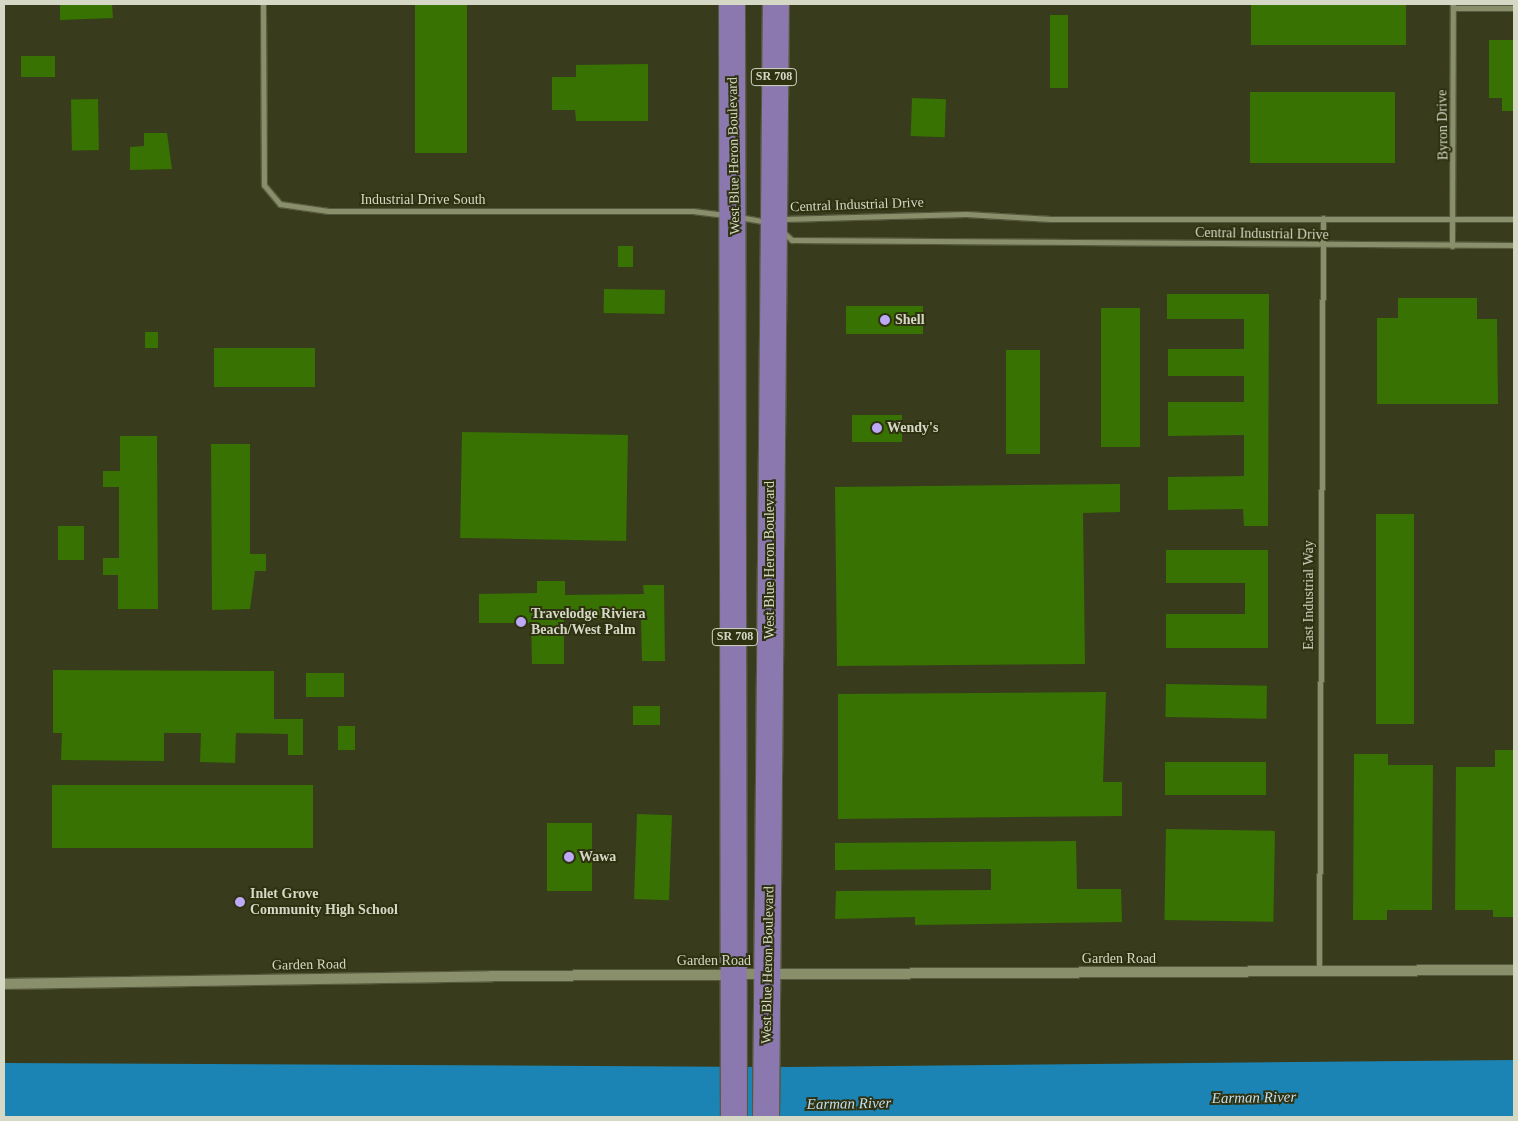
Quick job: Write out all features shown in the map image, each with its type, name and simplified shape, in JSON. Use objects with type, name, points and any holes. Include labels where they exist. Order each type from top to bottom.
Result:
[{"type":"main road","name":"West Blue Heron Boulevard","points":[[732,4],[735,217],[734,1117]]},
{"type":"main road","name":"West Blue Heron Boulevard","points":[[766,1117],[771,222],[776,4]]},
{"type":"street","name":"Industrial Drive South","points":[[263,4],[264,185],[280,204],[328,211],[694,211],[771,222]]},
{"type":"street","points":[[1453,6],[1514,8]]},
{"type":"street","name":"Byron Drive","points":[[1452,246],[1455,219],[1453,6]]},
{"type":"street","name":"Central Industrial Drive","points":[[771,222],[790,217],[948,214],[1052,219],[1514,219]]},
{"type":"street","name":"East Industrial Way","points":[[1319,972],[1323,218]]},
{"type":"street","name":"Central Industrial Drive","points":[[771,222],[792,240],[1323,246],[1514,245]]},
{"type":"street","name":"Garden Road","points":[[4,984],[735,975],[1514,970]]},
{"type":"water","name":"Earman River","points":[[1514,1060],[1514,1117],[4,1117],[4,1063],[787,1067]]},
{"type":"building","points":[[60,4],[112,4],[113,18],[60,20]]},
{"type":"building","points":[[415,4],[467,4],[467,153],[415,153]]},
{"type":"building","points":[[1251,4],[1406,4],[1406,45],[1251,45]]},
{"type":"building","points":[[1050,15],[1068,15],[1068,88],[1050,88]]},
{"type":"building","points":[[1489,40],[1514,40],[1514,111],[1502,111],[1502,98],[1489,98]]},
{"type":"building","points":[[21,56],[55,56],[55,77],[21,77]]},
{"type":"building","points":[[648,64],[648,121],[576,121],[575,110],[552,110],[552,77],[576,77],[576,65]]},
{"type":"building","points":[[1250,92],[1395,92],[1395,163],[1250,163]]},
{"type":"building","points":[[912,98],[946,99],[945,137],[911,136]]},
{"type":"building","points":[[71,99],[98,99],[99,150],[72,150]]},
{"type":"building","points":[[144,133],[167,133],[172,169],[130,170],[130,147],[144,146]]},
{"type":"building","points":[[618,246],[633,246],[633,267],[618,267]]},
{"type":"building","points":[[604,289],[665,290],[665,314],[604,313]]},
{"type":"building","points":[[1167,294],[1269,294],[1268,526],[1244,526],[1243,509],[1168,510],[1168,477],[1244,476],[1244,435],[1168,436],[1168,402],[1244,402],[1244,376],[1168,376],[1168,349],[1244,349],[1244,319],[1167,319]]},
{"type":"building","points":[[1398,298],[1477,298],[1477,319],[1497,319],[1498,404],[1377,404],[1377,318],[1398,318]]},
{"type":"building","name":"Shell","points":[[846,306],[923,306],[923,334],[846,334]]},
{"type":"building","points":[[1101,308],[1140,308],[1140,447],[1101,447]]},
{"type":"building","points":[[145,332],[158,332],[158,348],[145,348]]},
{"type":"building","points":[[214,348],[315,348],[315,387],[214,387]]},
{"type":"building","points":[[1006,350],[1040,350],[1040,454],[1006,454]]},
{"type":"building","name":"Wendy's","points":[[852,415],[902,415],[902,442],[852,442]]},
{"type":"building","points":[[462,432],[628,435],[626,541],[460,538]]},
{"type":"building","points":[[120,436],[157,436],[158,609],[118,609],[118,575],[103,575],[103,558],[119,558],[119,487],[103,487],[103,471],[120,471]]},
{"type":"building","points":[[211,444],[250,444],[250,554],[266,554],[266,571],[255,571],[250,609],[212,610]]},
{"type":"building","points":[[1120,484],[1120,512],[1083,513],[1085,664],[837,666],[835,487]]},
{"type":"building","points":[[1376,514],[1414,514],[1414,724],[1376,724]]},
{"type":"building","points":[[58,526],[84,526],[84,560],[58,560]]},
{"type":"building","points":[[1166,550],[1268,550],[1268,648],[1166,648],[1166,614],[1245,614],[1245,583],[1166,583]]},
{"type":"building","name":"Travelodge Riviera Beach/West Palm","points":[[537,581],[565,581],[565,595],[644,594],[643,585],[664,585],[665,661],[642,661],[641,620],[564,620],[564,664],[532,664],[531,623],[479,623],[479,594],[537,593]]},
{"type":"building","points":[[53,670],[274,671],[274,719],[303,719],[303,755],[288,755],[288,734],[236,733],[235,763],[200,762],[201,733],[164,733],[164,761],[61,760],[62,733],[53,733]]},
{"type":"building","points":[[306,673],[344,673],[344,697],[306,697]]},
{"type":"building","points":[[1166,684],[1267,686],[1266,719],[1165,717]]},
{"type":"building","points":[[1106,692],[1103,782],[1122,782],[1122,816],[838,819],[838,694]]},
{"type":"building","points":[[633,706],[660,706],[660,725],[633,725]]},
{"type":"building","points":[[338,726],[355,726],[355,750],[338,750]]},
{"type":"building","points":[[1495,750],[1514,750],[1514,917],[1493,917],[1493,910],[1455,910],[1456,767],[1495,767]]},
{"type":"building","points":[[1354,754],[1388,754],[1388,765],[1433,765],[1432,910],[1387,910],[1387,920],[1353,920]]},
{"type":"building","points":[[1165,762],[1266,762],[1266,795],[1165,795]]},
{"type":"building","points":[[52,785],[313,785],[313,848],[52,848]]},
{"type":"building","name":"Wawa","points":[[637,814],[672,815],[669,900],[634,899]]},
{"type":"building","name":"Wawa","points":[[547,823],[592,823],[592,891],[547,891]]},
{"type":"building","points":[[1166,829],[1275,831],[1273,922],[1164,920]]},
{"type":"building","points":[[1076,841],[1077,889],[1121,889],[1122,922],[915,925],[915,917],[835,919],[836,891],[991,890],[991,869],[835,870],[835,843]]},
{"type":"place","name":"Shell","points":[[885,320]]},
{"type":"place","name":"Wendy's","points":[[877,428]]},
{"type":"place","name":"Travelodge Riviera Beach/West Palm","points":[[521,622]]},
{"type":"place","name":"Wawa","points":[[569,857]]},
{"type":"place","name":"Inlet Grove Community High School","points":[[240,902]]}]
